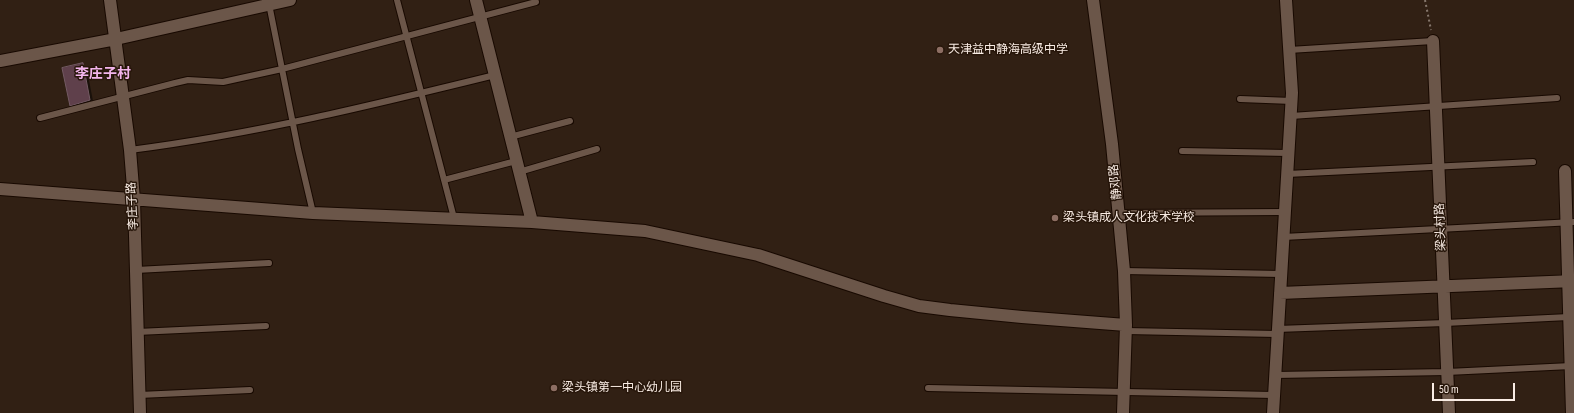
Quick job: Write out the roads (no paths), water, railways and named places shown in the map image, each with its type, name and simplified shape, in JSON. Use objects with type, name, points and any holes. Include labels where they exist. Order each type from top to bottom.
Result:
[{"type":"street","name":"李庄子路","points":[[110,0],[130,150],[134,200],[140,413]]},
{"type":"street","points":[[0,61],[116,38],[269,2],[290,0]]},
{"type":"street","points":[[476,0],[532,222]]},
{"type":"street","points":[[1273,413],[1292,101],[1286,0]]},
{"type":"street","name":"静邓路","points":[[1096,1],[1124,270],[1126,328],[1123,413]]},
{"type":"street","name":"梁头村路","points":[[1434,41],[1449,413]]},
{"type":"street","points":[[1565,171],[1570,223],[1571,366],[1573,384],[1572,413]]},
{"type":"street","points":[[0,189],[313,213],[532,222],[645,231],[758,255],[919,306],[1126,328]]},
{"type":"street","points":[[1280,293],[1571,281]]},
{"type":"lane","points":[[397,0],[454,218]]},
{"type":"lane","points":[[269,2],[293,124],[313,213]]},
{"type":"lane","points":[[40,118],[188,80],[223,82],[282,69],[536,2]]},
{"type":"lane","points":[[1289,50],[1434,41]]},
{"type":"lane","points":[[130,150],[204,140],[293,124],[495,75]]},
{"type":"lane","points":[[1291,116],[1557,98]]},
{"type":"lane","points":[[1240,99],[1292,101]]},
{"type":"lane","points":[[510,136],[570,121]]},
{"type":"lane","points":[[444,180],[597,149]]},
{"type":"lane","points":[[1182,151],[1288,153]]},
{"type":"lane","points":[[1287,174],[1533,162]]},
{"type":"lane","points":[[1119,213],[1285,212]]},
{"type":"lane","points":[[1283,237],[1441,228],[1570,223]]},
{"type":"lane","points":[[136,270],[270,264]]},
{"type":"lane","points":[[1124,270],[1281,274]]},
{"type":"lane","points":[[1126,328],[1277,331],[1445,323],[1571,321]]},
{"type":"lane","points":[[137,332],[266,326]]},
{"type":"lane","points":[[1275,375],[1448,372],[1571,366]]},
{"type":"lane","points":[[928,388],[1274,395]]},
{"type":"lane","points":[[139,395],[250,390]]},
{"type":"place","name":"天津益中静海高级中学","points":[[940,50]]},
{"type":"place","name":"梁头镇成人文化技术学校","points":[[1055,218]]},
{"type":"place","name":"梁头镇第一中心幼儿园","points":[[554,388]]},
{"type":"district","name":"李庄子村","points":[[103,74]]}]
